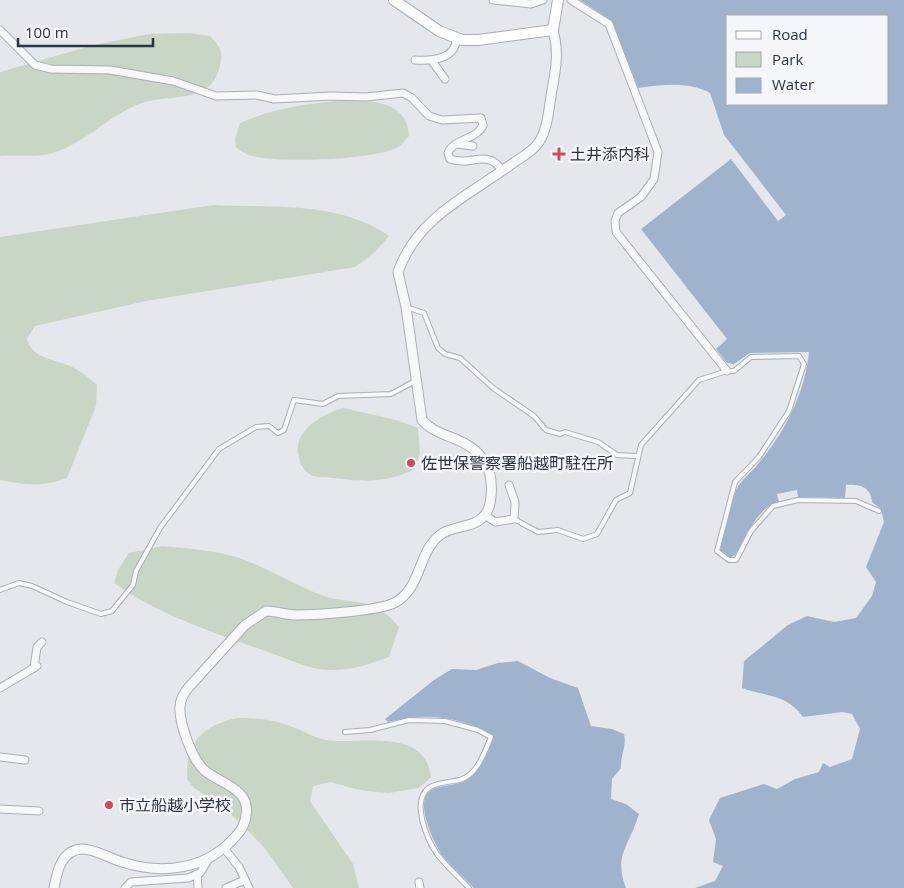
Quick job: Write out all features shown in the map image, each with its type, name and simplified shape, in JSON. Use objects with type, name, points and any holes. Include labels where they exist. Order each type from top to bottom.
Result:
[{"type":"main road","points":[[394,0],[439,31],[456,38],[478,40],[554,30],[558,0]]},
{"type":"street","points":[[493,0],[531,4],[543,0]]},
{"type":"street","points":[[571,0],[609,24],[658,152],[654,179],[641,197],[618,213],[615,221],[616,232],[727,371]]},
{"type":"street","points":[[0,30],[35,65],[51,69],[110,70],[173,81],[216,96],[257,94],[274,99],[332,96],[366,97],[402,93],[412,98],[429,116],[442,120],[481,118],[483,125],[481,131],[450,147],[448,153],[450,159],[459,162],[487,158],[497,163],[502,170]]},
{"type":"street","points":[[125,888],[131,882],[188,878],[196,874],[210,858],[236,836],[245,823],[247,808],[242,795],[203,770],[190,750],[180,707],[182,696],[189,687],[245,625],[266,611],[295,615],[375,608],[392,604],[405,596],[414,582],[430,548],[440,535],[474,524],[485,515],[490,502],[487,465],[465,442],[428,426],[419,410],[417,381],[406,307],[398,272],[426,225],[437,214],[502,170],[539,142],[546,123],[557,60],[557,44],[554,30]]},
{"type":"street","points":[[415,60],[432,61],[454,52],[457,47],[456,38]]},
{"type":"street","points":[[432,61],[445,80]]},
{"type":"street","points":[[456,144],[474,146]]},
{"type":"street","points":[[485,515],[495,522],[514,518],[515,502],[509,485]]},
{"type":"street","points":[[0,688],[35,667],[37,647],[42,642]]},
{"type":"street","points":[[0,757],[25,760]]},
{"type":"street","points":[[0,809],[39,811]]},
{"type":"street","points":[[223,847],[240,867],[248,888]]},
{"type":"street","points":[[54,888],[58,866],[69,854],[76,850],[90,851],[123,863],[145,868],[190,867],[210,858]]},
{"type":"street","points":[[196,874],[198,888]]},
{"type":"street","points":[[226,888],[245,880]]},
{"type":"lane","points":[[406,307],[424,313],[438,348],[445,354],[460,358],[493,388],[534,416],[546,430],[560,434],[565,432],[598,442],[617,455],[637,456]]},
{"type":"lane","points":[[514,518],[538,532],[558,530],[583,539],[597,534],[616,500],[630,493],[641,445],[699,380],[727,371],[734,371],[751,357],[799,356],[804,364],[789,410],[759,457],[735,482],[717,551],[729,560],[736,560],[751,531],[773,506],[798,500],[856,501],[879,511]]},
{"type":"lane","points":[[0,590],[19,583],[32,586],[66,602],[101,614],[112,611],[133,585],[136,571],[160,528],[220,449],[256,427],[269,426],[278,433],[284,430],[294,400],[324,404],[338,396],[391,394],[417,381]]},
{"type":"lane","points":[[345,732],[370,730],[409,720],[445,721],[478,730],[491,737],[481,760],[470,774],[461,779],[429,788],[422,796],[421,802],[424,827],[437,853],[469,888]]},
{"type":"green space","points":[[190,33],[210,36],[220,51],[219,69],[214,80],[206,88],[186,96],[139,104],[60,151],[31,156],[0,156],[0,72],[94,45],[149,34]]},
{"type":"green space","points":[[352,100],[382,104],[395,109],[406,122],[409,136],[399,146],[386,151],[348,158],[301,160],[262,158],[242,152],[236,147],[235,139],[240,123],[266,113],[294,107]]},
{"type":"green space","points":[[213,205],[304,208],[327,212],[349,217],[370,225],[389,236],[375,252],[355,267],[146,301],[35,326],[27,339],[29,345],[38,354],[75,369],[97,385],[96,406],[67,478],[50,483],[34,484],[0,480],[0,237]]},
{"type":"green space","points":[[343,408],[396,420],[418,428],[420,454],[414,470],[392,477],[366,481],[317,477],[306,471],[299,457],[298,448],[304,432],[318,419]]},
{"type":"green space","points":[[162,546],[225,554],[255,564],[321,595],[371,605],[380,609],[399,627],[389,657],[360,666],[337,670],[322,670],[307,666],[170,615],[114,583],[118,570],[129,553]]},
{"type":"green space","points":[[237,718],[277,722],[326,740],[372,740],[404,744],[417,750],[426,761],[431,777],[419,788],[389,793],[359,790],[330,782],[313,786],[310,801],[353,864],[359,888],[293,888],[264,847],[224,807],[194,788],[187,779],[189,755],[198,738],[214,726]]},
{"type":"water","points":[[580,0],[904,0],[904,888],[695,888],[715,881],[723,866],[713,862],[716,839],[709,820],[720,798],[764,784],[777,789],[795,779],[819,772],[823,763],[830,767],[852,759],[860,729],[852,714],[842,712],[803,717],[783,700],[742,688],[744,661],[788,625],[807,616],[834,622],[856,618],[872,596],[876,582],[866,567],[884,522],[881,509],[872,502],[867,490],[860,486],[846,485],[845,498],[798,497],[797,490],[777,494],[779,502],[771,505],[758,516],[735,555],[730,558],[721,551],[720,547],[736,490],[768,452],[785,425],[803,382],[809,352],[750,353],[734,364],[727,363],[716,349],[727,339],[641,229],[731,159],[778,221],[786,215],[724,135],[710,93],[683,85],[638,88],[612,21]]},
{"type":"water","points":[[518,661],[550,678],[578,688],[591,726],[612,729],[624,734],[625,743],[621,768],[612,779],[611,799],[626,804],[639,814],[622,858],[622,877],[626,888],[474,888],[442,855],[435,842],[425,816],[424,800],[427,794],[439,787],[458,784],[474,775],[482,763],[494,736],[456,720],[416,717],[388,722],[385,719],[434,680],[452,669],[476,670],[498,663]]},
{"type":"place","name":"土井添内科","points":[[559,154]]},
{"type":"place","name":"佐世保警察署船越町駐在所","points":[[411,463]]},
{"type":"place","name":"市立船越小学校","points":[[109,805]]}]
